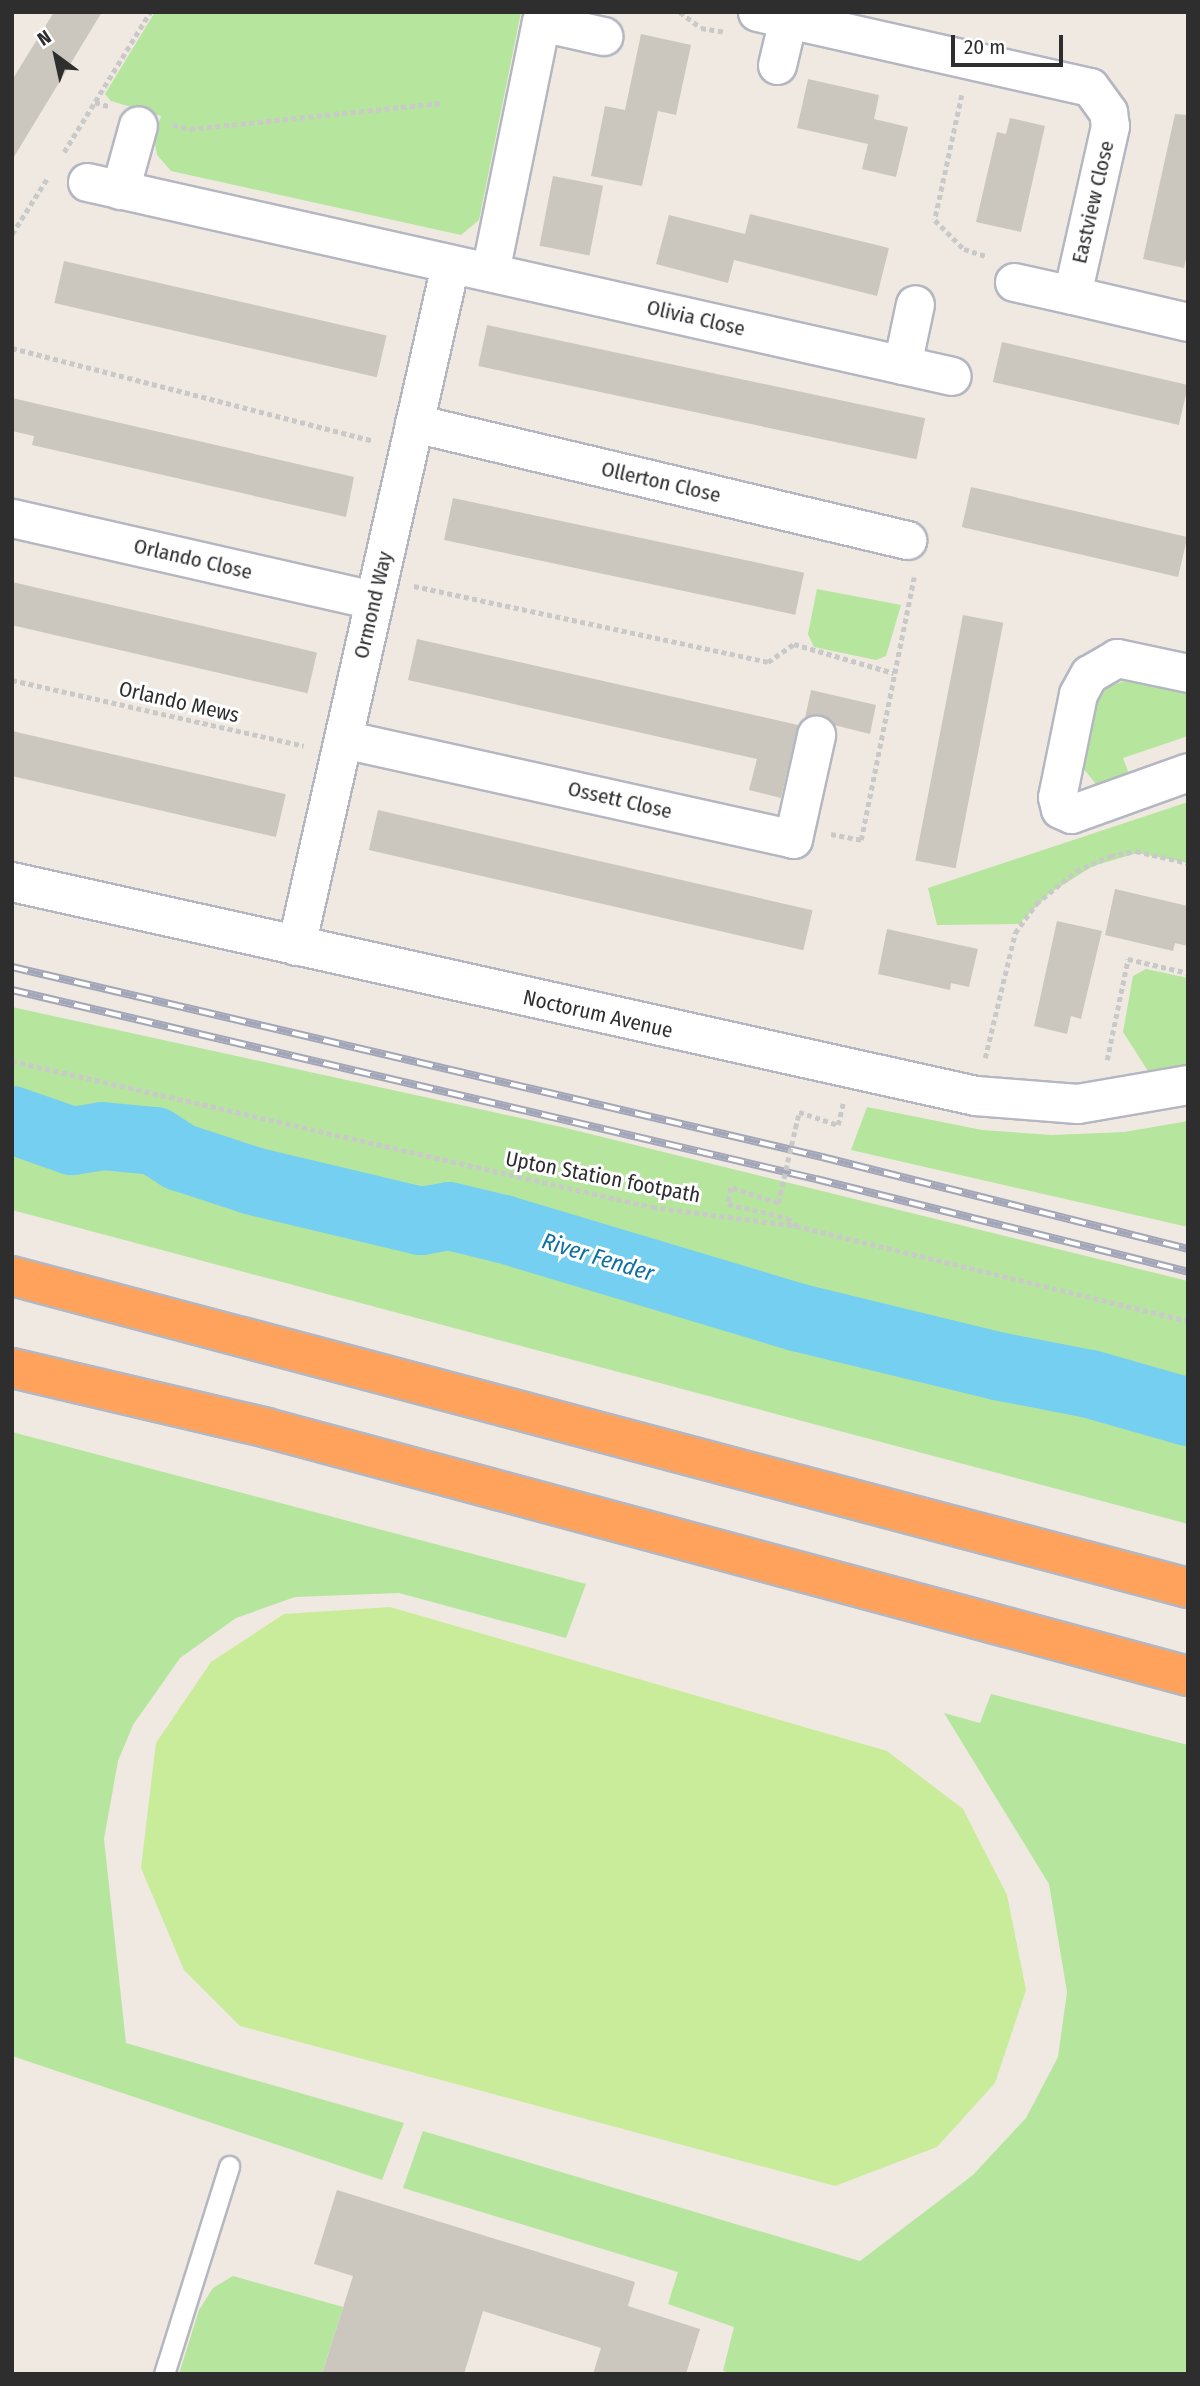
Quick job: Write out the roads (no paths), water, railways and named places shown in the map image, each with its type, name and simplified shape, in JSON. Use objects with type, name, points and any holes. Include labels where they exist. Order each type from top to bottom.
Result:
[{"type":"highway","points":[[12,1276],[1188,1588]]},
{"type":"highway","points":[[12,1368],[267,1428],[1188,1676]]},
{"type":"street","points":[[490,272],[542,17],[603,36]]},
{"type":"street","points":[[759,18],[777,65]]},
{"type":"street","name":"Eastview Close","points":[[759,18],[969,58],[1090,87],[1108,112],[1107,142],[1072,295]]},
{"type":"street","name":"Olivia Close","points":[[139,118],[103,186],[952,376]]},
{"type":"street","name":"Ormond Way","points":[[296,946],[450,265]]},
{"type":"street","points":[[1014,282],[1188,322]]},
{"type":"street","points":[[902,365],[915,304]]},
{"type":"street","name":"Ollerton Close","points":[[411,437],[907,540]]},
{"type":"street","name":"Orlando Close","points":[[12,518],[376,589]]},
{"type":"street","points":[[1188,673],[1117,658],[1089,674],[1078,694],[1057,797],[1060,809],[1071,814],[1188,772]]},
{"type":"street","name":"Ossett Close","points":[[341,746],[793,839],[816,734]]},
{"type":"street","name":"Noctorum Avenue","points":[[12,882],[976,1096],[1100,1102],[1188,1085]]},
{"type":"lane","points":[[164,2374],[229,2166]]},
{"type":"waterway","name":"River Fender","points":[[12,1120],[72,1141],[102,1136],[155,1141],[180,1157],[253,1181],[421,1221],[449,1216],[503,1229],[800,1318],[997,1366],[1090,1384],[1188,1412]]},
{"type":"railway","points":[[12,967],[822,1157],[1188,1249]]},
{"type":"railway","points":[[12,990],[816,1179],[1188,1272]]}]
